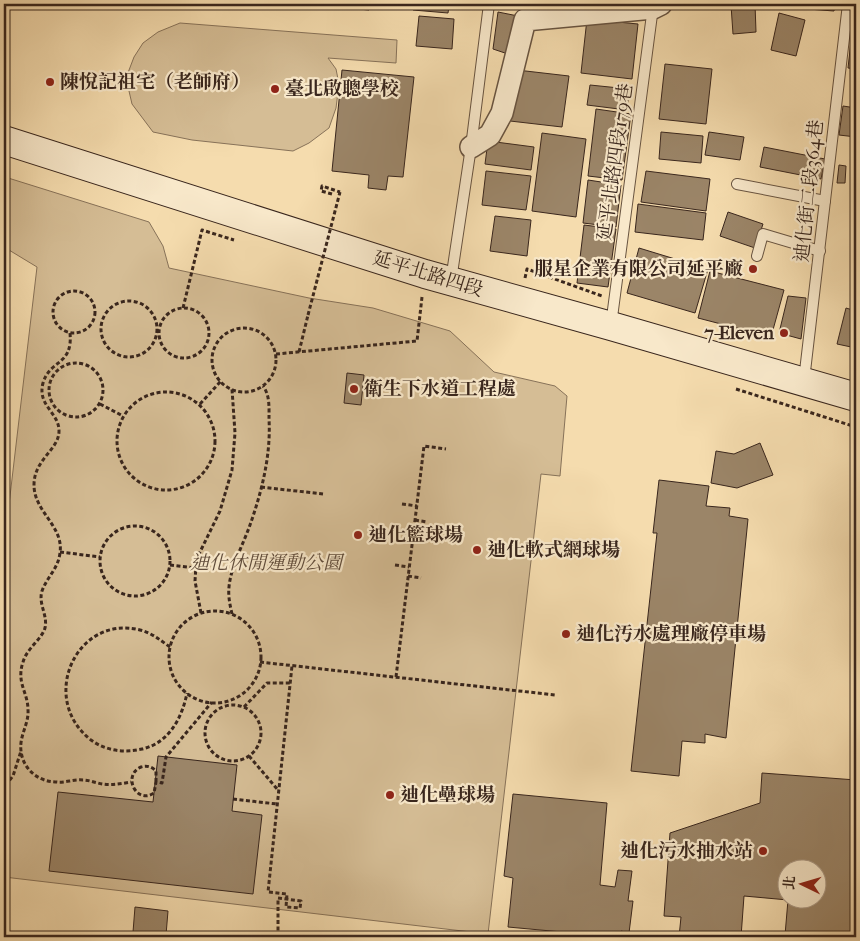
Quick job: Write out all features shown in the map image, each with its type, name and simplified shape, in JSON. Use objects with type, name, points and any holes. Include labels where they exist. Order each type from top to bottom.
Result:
[{"type":"street","points":[[471,147],[490,135],[502,113],[525,12],[656,5]]},
{"type":"street","name":"延平北路四段","points":[[4,140],[451,281],[856,397]]},
{"type":"lane","points":[[451,281],[471,147],[489,4]]},
{"type":"lane","name":"迪化街二段364巷","points":[[804,381],[848,4]]},
{"type":"lane","name":"延平北路四段179巷","points":[[611,326],[656,5]]},
{"type":"lane","points":[[737,184],[825,201]]},
{"type":"lane","points":[[757,256],[763,234],[820,251]]},
{"type":"path","points":[[299,352],[340,192],[322,186],[320,190],[332,194]]},
{"type":"path","points":[[183,308],[202,230]]},
{"type":"path","points":[[77,291],[88,296],[95,307],[94,319],[92,325],[82,332],[70,333],[59,327],[54,315],[56,302],[64,293],[77,291]]},
{"type":"path","points":[[276,354],[417,342],[422,296]]},
{"type":"path","points":[[158,333],[154,341],[143,353],[135,356],[119,355],[112,351],[102,338],[102,321],[112,306],[130,301],[139,303],[153,315],[158,333],[161,341],[169,353],[183,358],[198,354],[207,342],[208,328],[202,316],[190,309],[183,308],[176,310],[164,319],[158,333]]},
{"type":"path","points":[[94,319],[102,321]]},
{"type":"path","points":[[245,328],[262,333],[273,346],[276,354],[274,372],[263,386],[248,391],[232,389],[221,381],[214,368],[213,353],[216,345],[228,333],[236,329],[245,328]]},
{"type":"path","points":[[4,781],[8,782],[14,776],[28,718],[28,709],[21,682],[22,665],[30,648],[44,632],[46,621],[41,595],[57,566],[60,552],[59,536],[40,507],[35,495],[34,484],[40,464],[56,442],[59,434],[56,420],[43,400],[44,381],[49,372],[68,353],[70,333]]},
{"type":"path","points":[[207,342],[216,345]]},
{"type":"path","points":[[83,364],[90,368],[101,380],[102,396],[100,404],[87,415],[70,417],[62,414],[55,408],[49,392],[50,383],[54,375],[66,365],[83,364]]},
{"type":"path","points":[[200,404],[221,381]]},
{"type":"path","points":[[232,614],[229,597],[230,580],[250,524],[261,487],[268,453],[270,433],[268,394],[263,386]]},
{"type":"path","points":[[201,613],[195,581],[197,560],[220,511],[232,470],[236,433],[232,389]]},
{"type":"path","points":[[170,391],[181,393],[200,404],[209,416],[214,430],[215,445],[212,459],[205,472],[194,482],[181,488],[166,490],[152,488],[138,482],[127,472],[120,459],[117,445],[117,430],[123,416],[138,400],[148,394],[170,391]]},
{"type":"path","points":[[100,404],[123,416]]},
{"type":"path","points":[[396,677],[424,446],[446,449]]},
{"type":"path","points":[[261,487],[323,494]]},
{"type":"path","points":[[402,504],[417,506]]},
{"type":"path","points":[[415,520],[427,522]]},
{"type":"path","points":[[134,525],[144,526],[160,536],[166,545],[170,554],[170,565],[167,575],[153,591],[132,596],[121,593],[112,587],[103,573],[100,557],[103,547],[115,532],[134,525]]},
{"type":"path","points":[[60,552],[100,557]]},
{"type":"path","points":[[170,565],[196,568]]},
{"type":"path","points":[[395,565],[410,567]]},
{"type":"path","points":[[408,576],[421,578]]},
{"type":"path","points":[[232,614],[216,610],[201,613],[187,620],[176,632],[170,647],[169,660],[173,674],[179,685],[187,693],[199,700],[227,703],[244,707],[257,718],[261,734],[260,743],[256,750],[250,756],[235,761],[227,761],[213,753],[208,746],[205,732],[209,717],[214,712],[227,703],[238,696],[249,687],[257,674],[260,662],[260,645],[254,632],[244,621],[232,614]]},
{"type":"path","points":[[170,647],[156,636],[140,630],[122,629],[105,632],[90,640],[78,653],[69,668],[65,686],[66,703],[73,720],[83,733],[97,744],[114,750],[131,751],[148,747],[163,739],[175,726],[184,710],[187,693]]},
{"type":"path","points":[[260,662],[554,695]]},
{"type":"path","points":[[278,937],[278,898],[286,899],[293,900],[301,901],[300,908],[286,907],[287,900],[287,894],[268,892],[292,666]]},
{"type":"path","points":[[244,707],[267,683],[290,683]]},
{"type":"path","points":[[156,782],[162,783],[166,757],[212,702]]},
{"type":"path","points":[[21,751],[27,767],[42,780],[56,782],[84,780],[107,784],[131,782]]},
{"type":"path","points":[[250,756],[278,791]]},
{"type":"path","points":[[145,766],[156,771],[156,782],[154,793],[146,796],[135,791],[131,782],[136,771],[145,766]]},
{"type":"path","points":[[4,785],[8,786],[7,790],[4,790]]},
{"type":"path","points":[[233,799],[277,804]]},
{"type":"green space","points":[[180,23],[397,40],[396,63],[328,58],[336,69],[339,84],[336,108],[329,128],[309,143],[293,151],[192,140],[153,132],[132,104],[126,78],[134,57],[143,43],[158,32]]},
{"type":"green space","name":"迪化休閒運動公園","points":[[5,177],[149,222],[163,246],[169,268],[309,298],[373,308],[450,331],[494,372],[555,386],[567,396],[560,476],[541,474],[488,934],[4,877],[4,547],[37,267],[4,247]]},
{"type":"building","points":[[307,4],[369,4],[369,10]]},
{"type":"building","points":[[414,4],[461,4],[461,7],[449,6],[448,13],[413,10]]},
{"type":"building","points":[[755,4],[756,32],[733,34],[731,5]]},
{"type":"building","points":[[782,4],[835,4],[834,11],[782,7]]},
{"type":"building","points":[[498,12],[523,17],[511,55],[493,49]]},
{"type":"building","points":[[779,13],[805,20],[796,56],[771,50]]},
{"type":"building","points":[[419,16],[454,19],[452,49],[416,46]]},
{"type":"building","points":[[587,19],[638,24],[632,79],[581,73]]},
{"type":"building","points":[[851,41],[856,42],[856,69],[848,68]]},
{"type":"building","points":[[665,64],[712,69],[706,124],[659,119]]},
{"type":"building","points":[[342,70],[414,77],[403,177],[388,176],[386,190],[368,188],[369,175],[332,171]]},
{"type":"building","points":[[517,70],[569,76],[562,127],[510,121]]},
{"type":"building","points":[[590,85],[629,89],[627,110],[587,105]]},
{"type":"building","points":[[843,106],[856,108],[856,137],[839,135]]},
{"type":"building","points":[[596,109],[631,114],[622,180],[588,176]]},
{"type":"building","points":[[661,132],[703,136],[701,163],[659,159]]},
{"type":"building","points":[[709,132],[744,137],[740,160],[705,155]]},
{"type":"building","points":[[542,133],[586,139],[576,217],[532,211]]},
{"type":"building","points":[[488,141],[534,147],[531,170],[485,164]]},
{"type":"building","points":[[764,147],[825,159],[821,179],[760,167]]},
{"type":"building","points":[[839,165],[846,166],[845,183],[837,183]]},
{"type":"building","points":[[486,171],[531,176],[526,210],[482,205]]},
{"type":"building","points":[[646,171],[710,179],[706,211],[641,202]]},
{"type":"building","points":[[588,180],[621,185],[616,227],[583,223]]},
{"type":"building","points":[[638,204],[706,213],[703,240],[635,232]]},
{"type":"building","points":[[728,212],[763,224],[755,248],[720,236]]},
{"type":"building","points":[[495,216],[531,220],[527,256],[490,251]]},
{"type":"building","points":[[584,225],[616,229],[608,287],[577,283]]},
{"type":"building","points":[[639,248],[708,269],[695,313],[627,293]]},
{"type":"building","points":[[710,271],[784,290],[771,337],[698,318]]},
{"type":"building","points":[[788,296],[806,298],[801,339],[779,333]]},
{"type":"building","points":[[846,308],[856,311],[856,348],[837,344]]},
{"type":"building","name":"衛生下水道工程處","points":[[347,373],[364,375],[361,405],[344,403]]},
{"type":"building","points":[[760,443],[773,475],[737,488],[711,483],[716,451],[734,454]]},
{"type":"building","points":[[659,480],[709,486],[706,506],[730,508],[729,516],[748,519],[726,738],[705,734],[705,743],[682,741],[679,776],[631,771],[657,533],[653,533]]},
{"type":"building","points":[[158,756],[237,765],[232,811],[262,815],[253,894],[49,871],[58,792],[153,802]]},
{"type":"building","name":"迪化污水抽水站","points":[[762,773],[856,780],[856,937],[785,935],[787,908],[828,908],[828,858],[778,858],[778,899],[744,896],[741,937],[679,937],[681,917],[664,916],[670,833],[760,803]]},
{"type":"building","points":[[513,794],[607,803],[600,885],[615,887],[618,870],[632,871],[628,901],[633,901],[629,933],[621,931],[620,937],[616,937],[508,927],[513,878],[504,876]]},
{"type":"building","points":[[135,907],[168,911],[166,935],[133,932]]},
{"type":"place","name":"陳悅記祖宅（老師府）","points":[[50,82]]},
{"type":"place","name":"臺北啟聰學校","points":[[275,89]]},
{"type":"place","name":"服星企業有限公司延平廠","points":[[753,269]]},
{"type":"place","name":"7-Eleven","points":[[784,333]]},
{"type":"place","name":"衛生下水道工程處","points":[[354,389]]},
{"type":"place","name":"迪化籃球場","points":[[358,535]]},
{"type":"place","name":"迪化軟式網球場","points":[[477,550]]},
{"type":"place","name":"迪化汚水處理廠停車場","points":[[566,634]]},
{"type":"place","name":"迪化壘球場","points":[[390,795]]},
{"type":"place","name":"迪化污水抽水站","points":[[763,851]]}]
